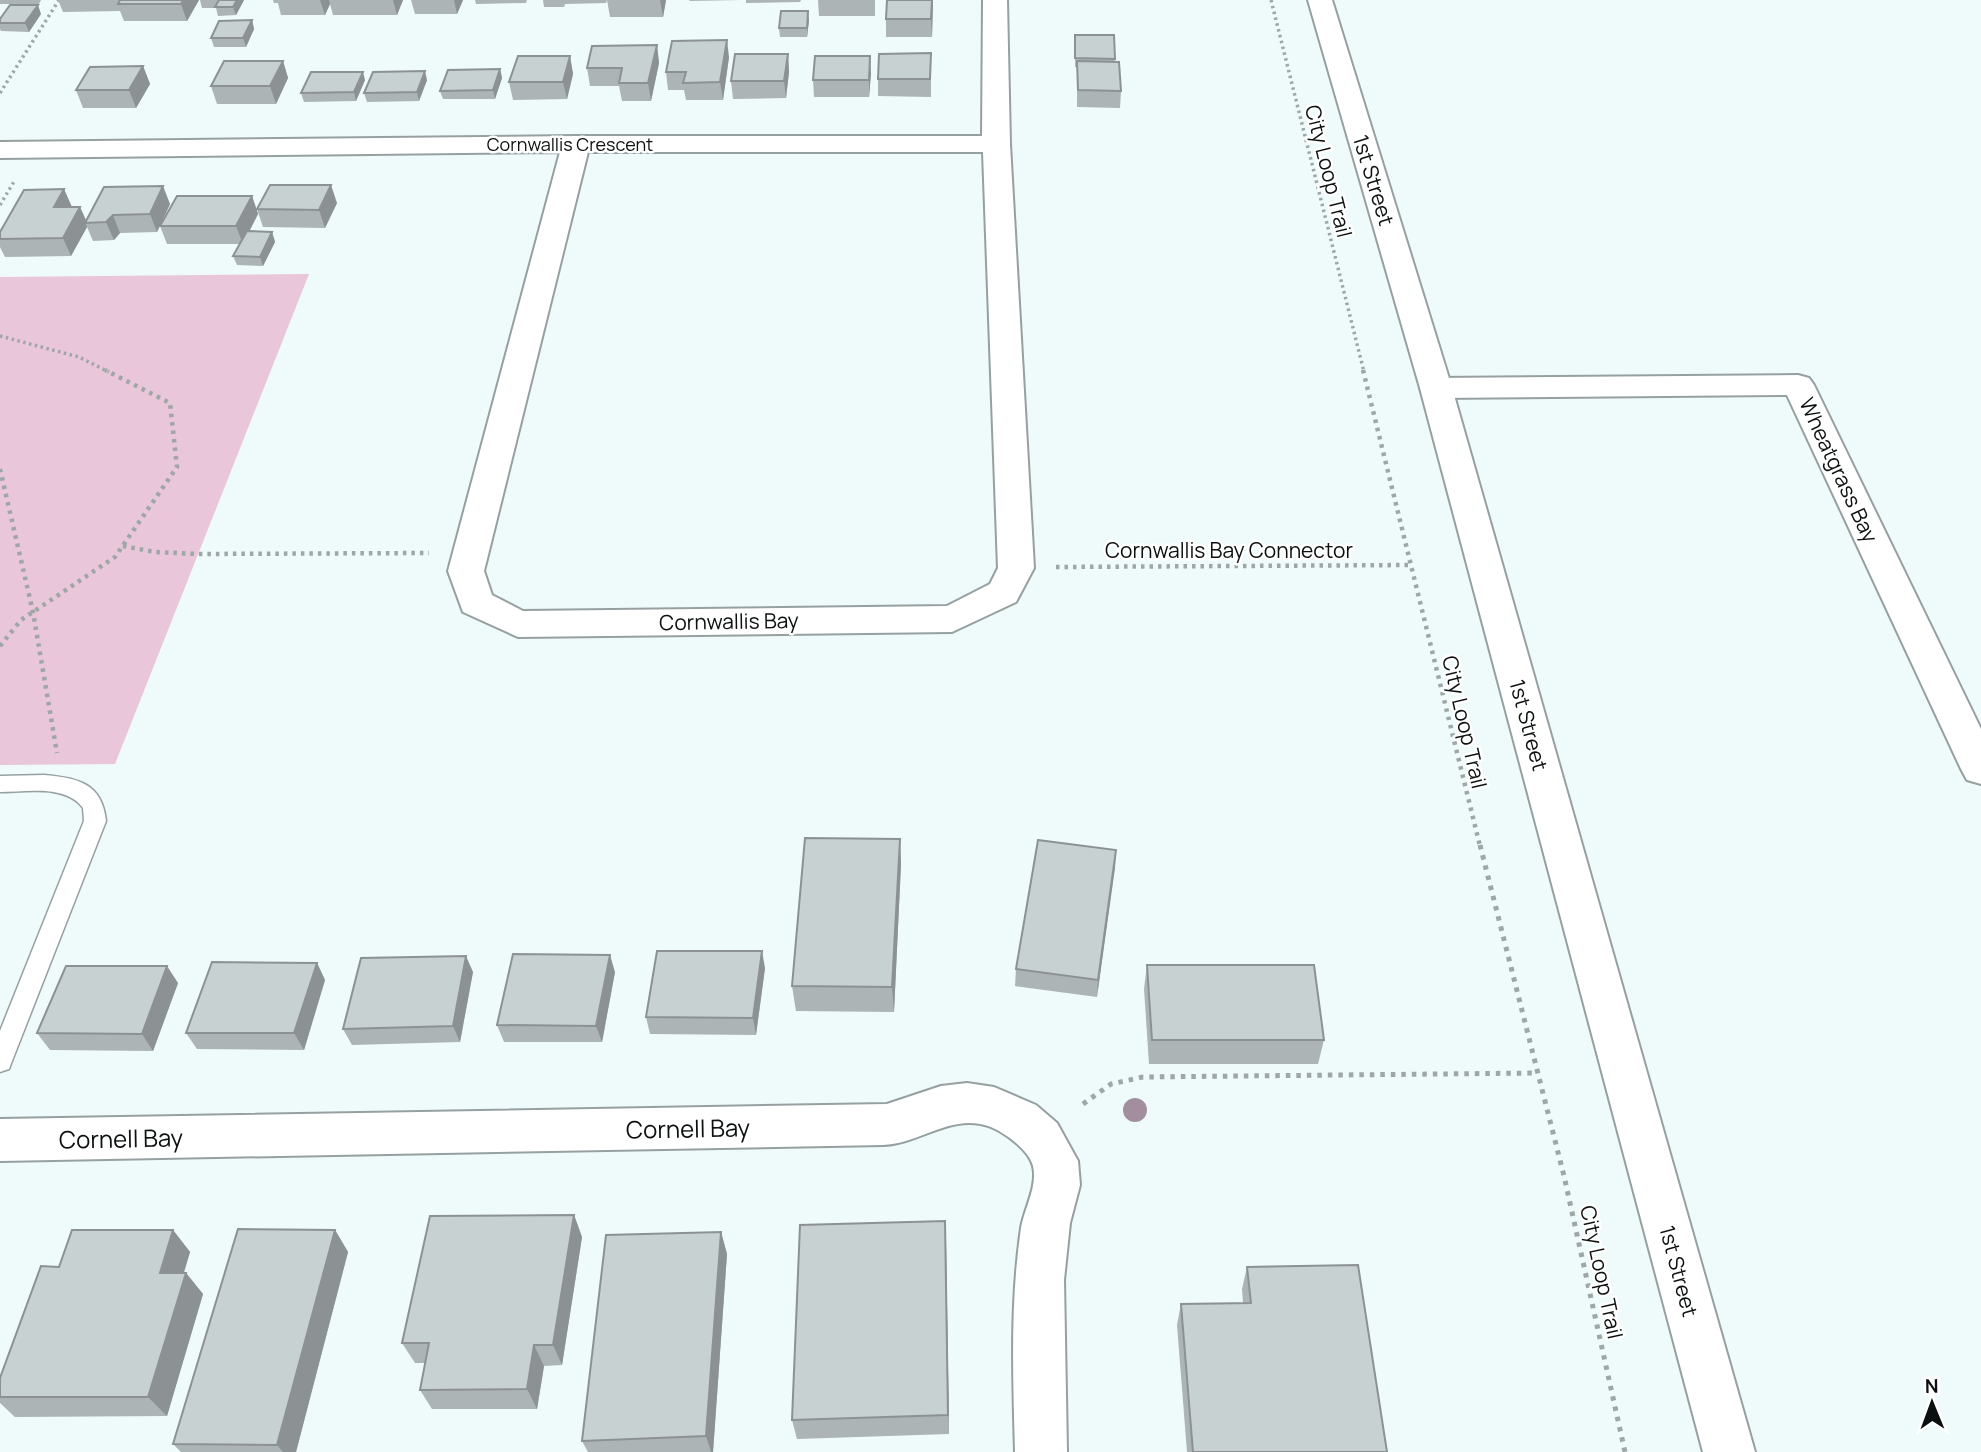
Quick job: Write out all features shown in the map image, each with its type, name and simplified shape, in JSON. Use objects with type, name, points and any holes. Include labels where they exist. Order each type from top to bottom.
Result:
[{"type":"street","points":[[995,0],[996,144]]},
{"type":"street","name":"1st Street","points":[[1320,0],[1436,387],[1729,1452]]},
{"type":"street","name":"Cornwallis Bay","points":[[576,144],[466,570],[476,603],[518,624],[953,619],[1003,593],[1016,568],[996,144]]},
{"type":"street","name":"Cornwallis Crescent","points":[[0,150],[576,144],[996,144]]},
{"type":"street","name":"Wheatgrass Bay","points":[[1436,387],[1798,385],[1981,769]]},
{"type":"street","name":"Cornell Bay","points":[[0,1140],[864,1125],[899,1123],[934,1107],[967,1102],[1000,1109],[1027,1125],[1046,1143],[1057,1180],[1048,1208],[1036,1298],[1041,1452]]},
{"type":"lane","points":[[0,784],[63,785],[85,794],[96,811],[95,821],[0,1061]]},
{"type":"path","points":[[0,93],[59,0]]},
{"type":"path","name":"City Loop Trail","points":[[1270,0],[1564,1176],[1625,1452]]},
{"type":"path","points":[[0,336],[79,357],[170,403],[177,467],[115,557],[21,620],[0,646]]},
{"type":"path","points":[[0,469],[33,612],[63,785]]},
{"type":"path","points":[[123,546],[155,552],[198,554],[436,552]]},
{"type":"path","name":"Cornwallis Bay Connector","points":[[1046,567],[1412,565]]},
{"type":"path","points":[[1083,1104],[1111,1084],[1143,1077],[1537,1073]]},
{"type":"shaded area","points":[[309,274],[115,764],[0,765],[0,277]]},
{"type":"building","points":[[120,0],[183,0],[181,4],[118,4]]},
{"type":"building","points":[[219,0],[237,0],[233,7],[215,7]]},
{"type":"building","points":[[887,0],[932,0],[931,19],[886,19]]},
{"type":"building","points":[[10,5],[38,5],[25,23],[0,23]]},
{"type":"building","points":[[781,11],[808,11],[807,28],[779,28]]},
{"type":"building","points":[[252,20],[243,38],[211,38],[219,21]]},
{"type":"building","points":[[1075,35],[1114,35],[1115,59],[1075,58]]},
{"type":"building","points":[[727,40],[720,82],[683,83],[686,72],[666,72],[672,41]]},
{"type":"building","points":[[657,45],[648,83],[619,83],[622,68],[587,68],[592,46]]},
{"type":"building","points":[[931,53],[930,79],[878,79],[879,54]]},
{"type":"building","points":[[735,54],[788,54],[784,81],[731,81]]},
{"type":"building","points":[[518,56],[570,56],[563,82],[509,82]]},
{"type":"building","points":[[815,56],[870,56],[869,80],[813,80]]},
{"type":"building","points":[[224,61],[283,61],[270,86],[211,86]]},
{"type":"building","points":[[1077,61],[1119,62],[1121,91],[1078,90]]},
{"type":"building","points":[[143,66],[129,90],[76,90],[90,67]]},
{"type":"building","points":[[500,69],[493,90],[440,91],[448,70]]},
{"type":"building","points":[[425,71],[417,92],[364,93],[373,72]]},
{"type":"building","points":[[311,72],[363,72],[354,92],[301,93]]},
{"type":"building","points":[[270,185],[331,185],[319,210],[257,209]]},
{"type":"building","points":[[163,186],[150,214],[113,215],[106,222],[85,223],[104,187]]},
{"type":"building","points":[[64,189],[54,207],[80,207],[63,238],[0,239],[0,232],[24,190]]},
{"type":"building","points":[[177,196],[252,196],[236,226],[160,226]]},
{"type":"building","points":[[247,231],[272,232],[260,257],[233,256]]},
{"type":"building","points":[[805,838],[900,839],[892,987],[792,986]]},
{"type":"building","points":[[1038,840],[1116,850],[1098,980],[1016,969]]},
{"type":"building","points":[[657,951],[762,951],[753,1018],[646,1017]]},
{"type":"building","points":[[513,954],[610,955],[596,1026],[497,1025]]},
{"type":"building","points":[[466,956],[453,1026],[343,1029],[361,958]]},
{"type":"building","points":[[212,962],[317,963],[294,1033],[186,1033]]},
{"type":"building","points":[[1147,965],[1314,965],[1324,1040],[1152,1040]]},
{"type":"building","points":[[66,966],[167,966],[142,1034],[37,1033]]},
{"type":"building","points":[[574,1215],[553,1345],[534,1345],[527,1389],[420,1390],[429,1343],[402,1343],[430,1216]]},
{"type":"building","points":[[945,1221],[948,1415],[792,1420],[800,1225]]},
{"type":"building","points":[[238,1229],[335,1230],[277,1445],[173,1444]]},
{"type":"building","points":[[72,1230],[173,1230],[160,1273],[186,1273],[148,1397],[0,1397],[0,1378],[41,1266],[59,1267]]},
{"type":"building","points":[[721,1232],[706,1436],[582,1441],[606,1235]]},
{"type":"building","points":[[1358,1265],[1387,1452],[1193,1452],[1181,1304],[1251,1303],[1247,1267]]}]
